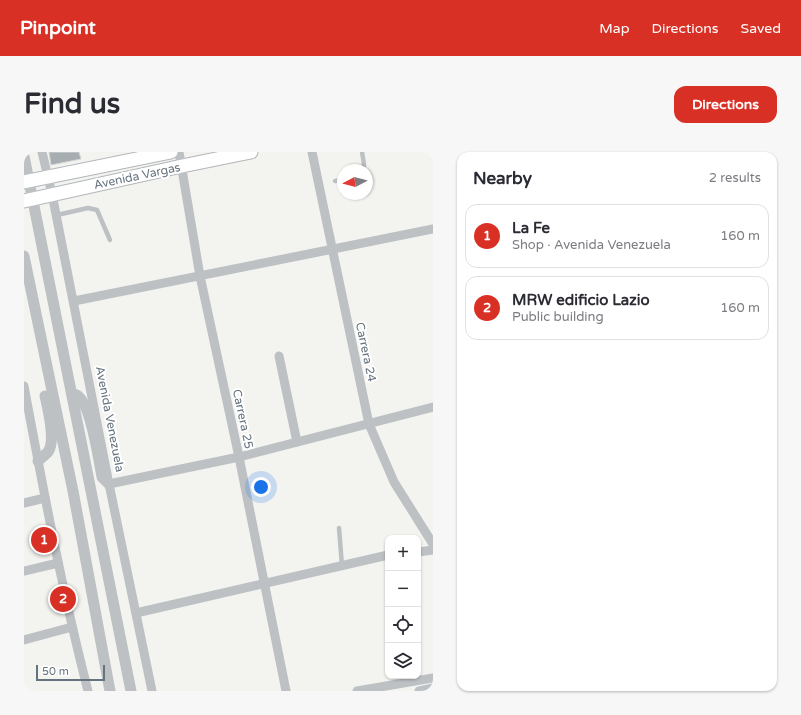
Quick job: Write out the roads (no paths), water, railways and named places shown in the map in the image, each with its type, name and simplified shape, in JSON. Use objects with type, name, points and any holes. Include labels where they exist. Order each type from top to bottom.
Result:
[{"type":"main road","name":"Avenida Vargas","points":[[26,181],[171,152]]},
{"type":"main road","name":"Avenida Vargas","points":[[29,200],[251,152]]},
{"type":"street","name":"Avenida Venezuela","points":[[42,152],[57,215],[109,484],[152,691]]},
{"type":"street","name":"Carrera 25","points":[[179,152],[200,276],[239,457],[286,691]]},
{"type":"street","name":"Carrera 24","points":[[312,152],[369,424],[394,482],[433,544]]},
{"type":"street","points":[[24,156],[29,200],[72,394],[131,691]]},
{"type":"street","points":[[74,301],[433,230]]},
{"type":"street","points":[[24,256],[73,491],[110,691]]},
{"type":"street","points":[[38,461],[49,451],[51,440],[50,425],[42,382],[40,336]]},
{"type":"street","points":[[279,356],[297,442]]},
{"type":"street","points":[[24,386],[58,563],[88,691]]},
{"type":"street","points":[[72,394],[77,395],[82,400],[89,415],[102,478],[109,484],[239,457],[433,407]]},
{"type":"street","points":[[24,503],[45,498]]},
{"type":"street","points":[[421,552],[433,550]]},
{"type":"street","points":[[136,613],[264,585],[385,556]]},
{"type":"street","points":[[24,571],[58,563]]},
{"type":"street","points":[[24,640],[72,627]]},
{"type":"street","points":[[421,679],[433,678]]},
{"type":"street","points":[[357,691],[413,679]]},
{"type":"street","points":[[419,691],[433,688]]},
{"type":"lane","points":[[362,152],[364,164]]},
{"type":"lane","points":[[57,215],[88,208],[97,210],[110,240]]},
{"type":"lane","points":[[340,528],[342,566]]},
{"type":"place","name":"La Fe","points":[[44,540]]},
{"type":"place","name":"MRW edificio Lazio","points":[[63,599]]}]
